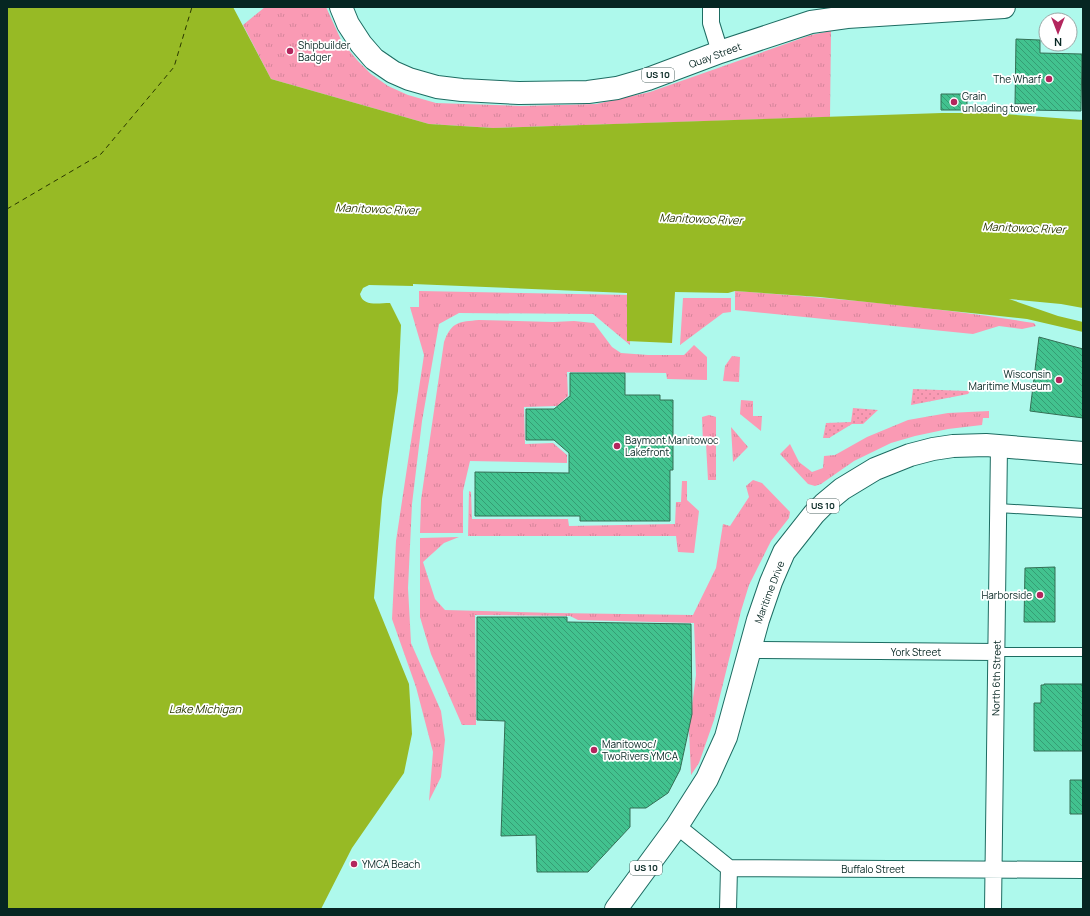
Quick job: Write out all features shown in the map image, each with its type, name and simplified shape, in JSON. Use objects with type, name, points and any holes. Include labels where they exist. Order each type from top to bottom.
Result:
[{"type":"main road","name":"Quay Street","points":[[341,7],[348,24],[361,44],[374,59],[393,72],[409,79],[437,87],[519,93],[588,92],[617,88],[648,79],[720,52],[811,22],[847,17],[992,7]]},
{"type":"main road","name":"Maritime Drive","points":[[616,909],[677,826],[707,779],[726,737],[749,650],[771,582],[784,552],[814,514],[833,497],[875,469],[910,455],[933,449],[974,445],[1083,453]]},
{"type":"street","points":[[711,7],[711,23],[720,52]]},
{"type":"street","name":"North 6th Street","points":[[993,909],[999,446]]},
{"type":"street","name":"York Street","points":[[749,650],[996,652]]},
{"type":"street","points":[[677,826],[729,868],[728,909]]},
{"type":"street","name":"Buffalo Street","points":[[729,868],[1083,870]]},
{"type":"lane","points":[[998,508],[1083,513]]},
{"type":"lane","name":"York Street","points":[[996,652],[1083,652]]},
{"type":"green space","points":[[265,7],[326,7],[342,42],[371,74],[388,86],[408,95],[436,103],[521,106],[596,104],[650,92],[811,35],[831,31],[830,117],[493,128],[429,124],[271,79],[243,25]]},
{"type":"green space","points":[[419,291],[631,295],[630,345],[593,314],[459,313],[439,324],[422,421],[412,504],[408,588],[411,643],[441,711],[445,740],[441,777],[429,801],[433,752],[416,687],[392,619],[396,541],[424,355],[410,307],[419,307]]},
{"type":"green space","points":[[735,291],[922,308],[997,317],[1034,323],[1036,326],[1022,329],[999,326],[973,334],[735,310]]},
{"type":"green space","points":[[683,298],[731,298],[731,312],[723,313],[680,345]]},
{"type":"green space","points":[[479,320],[553,322],[574,321],[594,323],[612,347],[621,353],[684,355],[694,345],[707,357],[707,380],[667,379],[666,373],[567,372],[568,396],[557,406],[524,407],[525,444],[553,443],[567,455],[567,463],[470,461],[463,491],[463,533],[420,533],[421,500],[444,342],[453,326],[461,322]]},
{"type":"green space","points":[[732,356],[740,357],[739,382],[723,381],[725,366]]},
{"type":"green space","points":[[913,389],[970,391],[968,394],[911,405]]},
{"type":"green space","points":[[741,400],[753,401],[753,416],[762,416],[761,431],[740,414]]},
{"type":"green space","points":[[853,408],[878,410],[863,424],[852,424],[829,438],[823,438],[826,423],[851,422]]},
{"type":"green space","points":[[989,411],[989,418],[983,418],[982,425],[948,429],[891,443],[854,461],[821,484],[815,486],[808,484],[780,454],[790,444],[799,462],[812,472],[823,468],[824,456],[835,455],[867,437],[908,420],[948,413]]},
{"type":"green space","points":[[709,415],[716,417],[716,480],[708,480],[706,444],[703,443],[702,417]]},
{"type":"green space","points":[[731,427],[748,447],[733,462]]},
{"type":"green space","points":[[753,480],[762,483],[790,512],[789,518],[771,541],[749,585],[741,611],[714,720],[699,763],[691,775],[689,729],[696,675],[694,623],[578,620],[570,616],[475,615],[476,725],[462,725],[431,654],[420,617],[420,538],[459,537],[444,543],[423,562],[435,599],[445,610],[693,615],[716,568],[723,524],[730,526],[749,497],[746,486]]},
{"type":"green space","points":[[682,481],[687,481],[687,500],[699,511],[694,553],[678,552],[676,536],[468,536],[469,491],[471,492],[472,519],[568,519],[569,526],[675,524],[676,502],[681,502]]},
{"type":"water","name":"Lake Michigan","points":[[7,7],[233,7],[271,79],[429,124],[493,128],[942,113],[990,113],[1083,120],[1083,308],[1061,304],[1009,299],[1058,316],[1083,322],[1083,332],[1027,319],[820,297],[735,291],[728,293],[675,292],[672,343],[627,341],[627,293],[413,284],[413,286],[369,285],[363,288],[360,294],[364,301],[368,303],[390,303],[401,325],[398,391],[382,499],[374,598],[409,684],[412,734],[404,773],[352,848],[321,909],[7,909]]},
{"type":"building","name":"The Wharf","points":[[1016,39],[1038,40],[1038,52],[1040,53],[1082,54],[1081,111],[1029,110],[1029,104],[1015,104]]},
{"type":"building","name":"Grain unloading tower","points":[[941,94],[967,94],[967,110],[941,110]]},
{"type":"building","name":"Wisconsin Maritime Museum","points":[[1039,337],[1083,349],[1083,418],[1030,411]]},
{"type":"building","name":"Baymont Manitowoc Lakefront","points":[[570,373],[625,373],[625,395],[660,395],[660,400],[673,400],[673,470],[670,470],[670,521],[580,521],[580,516],[475,516],[475,472],[569,473],[569,453],[554,440],[526,440],[526,409],[554,409],[570,396]]},
{"type":"building","name":"Harborside","points":[[1055,567],[1055,622],[1024,622],[1025,568]]},
{"type":"building","name":"Manitowoc/ TwoRivers YMCA","points":[[477,617],[567,617],[567,622],[691,624],[692,714],[680,770],[668,793],[646,808],[630,808],[630,827],[588,872],[537,872],[536,835],[501,836],[505,721],[477,720]]},
{"type":"building","points":[[1083,684],[1083,751],[1034,751],[1034,703],[1041,703],[1041,685]]},
{"type":"building","points":[[1070,780],[1083,780],[1083,814],[1070,814]]},
{"type":"ferry route","points":[[7,209],[101,154],[174,67],[192,7]]},
{"type":"place","name":"Shipbuilder Badger","points":[[290,51]]},
{"type":"place","name":"The Wharf","points":[[1049,79]]},
{"type":"place","name":"Grain unloading tower","points":[[954,102]]},
{"type":"place","name":"Wisconsin Maritime Museum","points":[[1059,380]]},
{"type":"place","name":"Baymont Manitowoc Lakefront","points":[[617,446]]},
{"type":"place","name":"Harborside","points":[[1040,595]]},
{"type":"place","name":"Manitowoc/ TwoRivers YMCA","points":[[594,750]]},
{"type":"place","name":"YMCA Beach","points":[[354,864]]},
{"type":"water label","name":"Manitowoc River","points":[[377,209]]},
{"type":"water label","name":"Manitowoc River","points":[[701,219]]},
{"type":"water label","name":"Manitowoc River","points":[[1024,228]]}]
